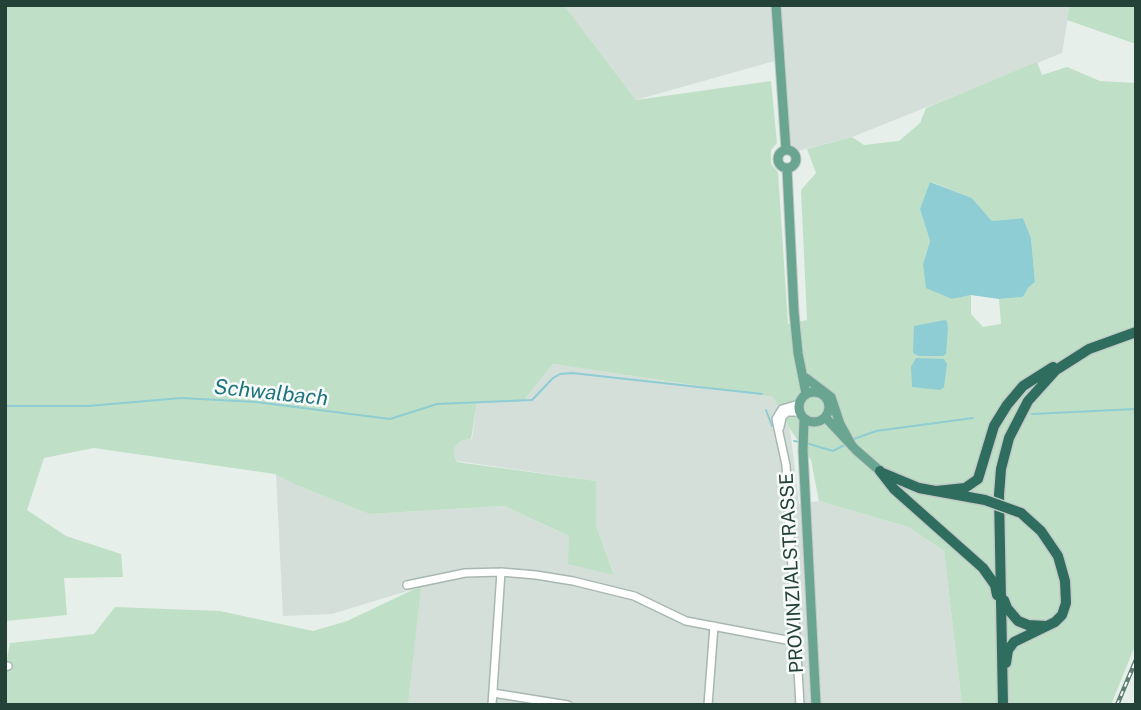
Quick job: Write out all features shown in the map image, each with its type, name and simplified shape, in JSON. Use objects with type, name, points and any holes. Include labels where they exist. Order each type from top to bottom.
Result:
[{"type":"highway","points":[[936,491],[956,490],[973,485],[983,471],[991,435],[1007,405],[1023,386],[1048,369],[1098,345],[1136,332]]},
{"type":"highway","points":[[1003,699],[999,495],[1006,447],[1016,421],[1035,391],[1072,359]]},
{"type":"highway","points":[[880,471],[905,484],[985,500],[1021,513],[1051,544],[1063,569],[1066,603],[1062,615],[1049,626],[1022,636],[1008,650],[1003,699]]},
{"type":"highway","points":[[880,471],[894,489],[991,578],[997,590],[1002,632]]},
{"type":"highway","points":[[1001,580],[1004,601],[1018,621],[1028,625],[1049,626]]},
{"type":"main road","points":[[776,5],[786,150],[792,151],[796,158],[794,165],[788,168],[798,353],[810,393],[828,399],[830,409],[826,418]]},
{"type":"main road","points":[[805,377],[831,397],[845,437]]},
{"type":"main road","name":"PROVINZIALSTRASSE","points":[[810,393],[804,414],[803,452],[817,705]]},
{"type":"main road","points":[[804,414],[826,418],[880,471]]},
{"type":"street","points":[[800,705],[786,465],[776,419],[786,406],[804,414]]},
{"type":"street","points":[[407,585],[465,573],[501,572],[573,581],[634,596],[686,621],[797,642]]},
{"type":"street","points":[[492,705],[501,572]]},
{"type":"street","points":[[708,705],[714,626]]},
{"type":"street","points":[[493,693],[568,705]]},
{"type":"shaded area","points":[[564,5],[1070,5],[1062,53],[852,137],[798,151],[790,144],[785,58],[636,100]]},
{"type":"shaded area","points":[[553,364],[773,397],[790,429],[799,504],[819,501],[908,527],[944,551],[962,705],[408,705],[420,587],[332,614],[283,616],[276,474],[369,514],[504,506],[569,536],[614,574],[596,525],[596,481],[457,461],[454,455],[455,447],[460,441],[472,439],[477,402],[524,400]]},
{"type":"green space","points":[[5,5],[564,5],[636,100],[771,81],[777,143],[771,150],[771,164],[778,172],[788,324],[807,320],[801,190],[816,173],[807,149],[852,137],[864,145],[899,141],[920,123],[926,108],[1037,62],[1042,75],[1067,67],[1100,81],[1136,83],[1136,643],[1111,705],[962,705],[944,551],[908,527],[819,501],[811,460],[773,397],[553,364],[524,400],[477,402],[471,439],[460,441],[455,447],[454,455],[457,462],[596,481],[596,525],[614,575],[568,564],[569,536],[504,506],[369,514],[275,474],[94,448],[44,458],[27,510],[66,536],[121,554],[123,577],[64,578],[67,615],[5,621]],"holes":[[[931,182],[972,198],[992,221],[1023,218],[1031,238],[1035,282],[1023,297],[999,299],[1001,324],[983,327],[971,314],[971,295],[952,299],[923,264],[930,241],[920,209]]]},
{"type":"green space","points":[[1070,5],[1136,5],[1136,44],[1067,20]]},
{"type":"green space","points":[[421,586],[408,705],[5,705],[5,669],[10,643],[94,634],[115,607],[220,611],[313,631],[347,621]]},
{"type":"water","points":[[930,182],[972,198],[992,221],[1023,218],[1031,238],[1035,282],[1023,297],[999,299],[971,295],[952,299],[926,288],[923,264],[930,241],[920,209]]},
{"type":"water","points":[[945,320],[948,328],[946,354],[919,356],[913,353],[914,326]]},
{"type":"water","points":[[916,358],[944,359],[947,364],[944,387],[940,390],[912,387],[911,367]]},
{"type":"waterway","name":"Schwalbach","points":[[5,406],[88,406],[181,398],[256,402],[390,419],[437,404],[532,400],[553,378],[572,373],[762,394]]},
{"type":"waterway","name":"Schwalbach","points":[[1032,414],[1136,409]]},
{"type":"waterway","points":[[766,410],[772,426]]},
{"type":"waterway","name":"Schwalbach","points":[[854,439],[876,431],[973,418]]},
{"type":"waterway","name":"Schwalbach","points":[[794,441],[800,442]]},
{"type":"waterway","name":"Schwalbach","points":[[806,443],[833,451],[846,444]]},
{"type":"railway","points":[[1117,705],[1136,660]]}]
